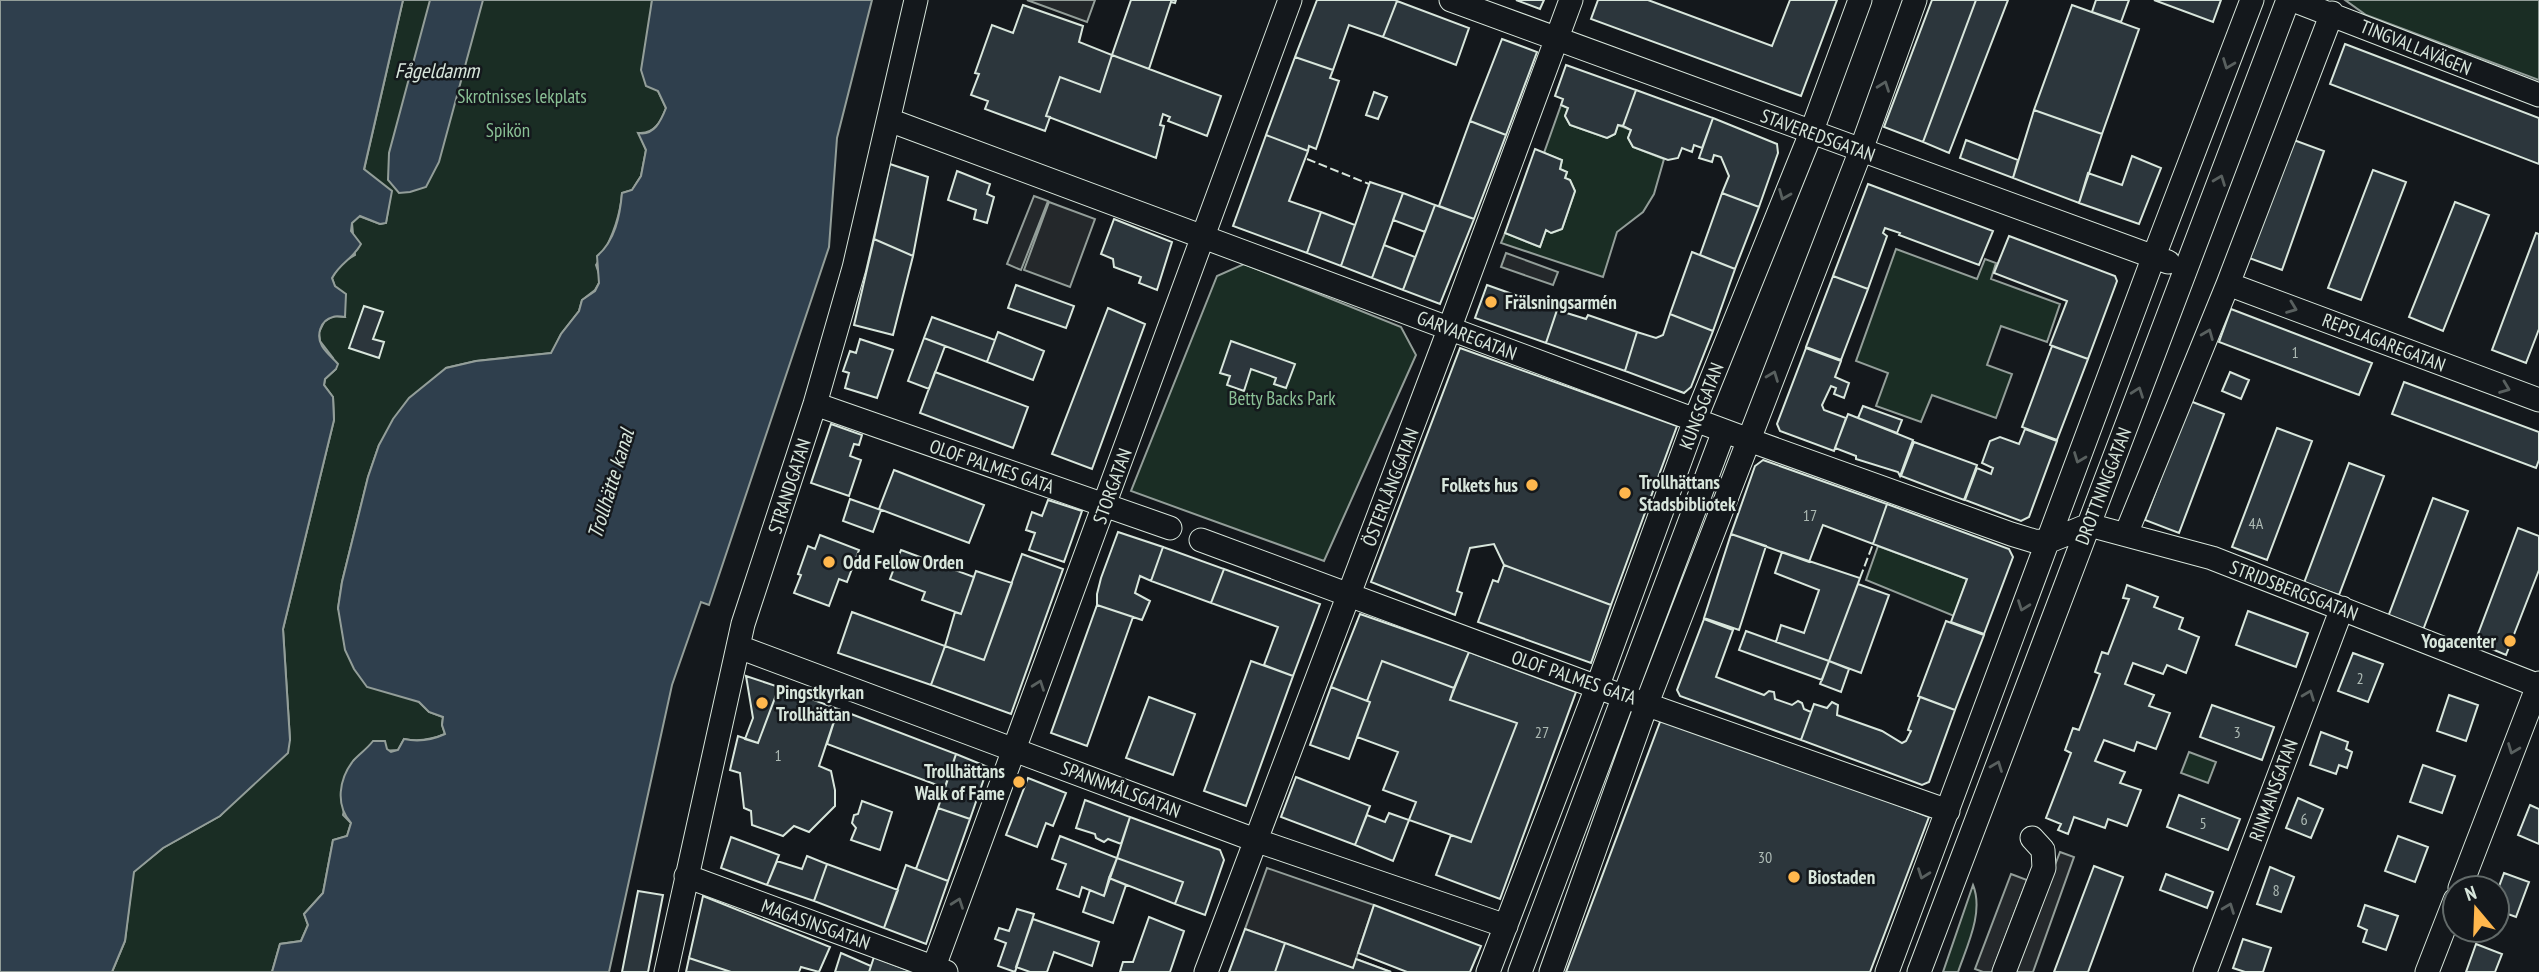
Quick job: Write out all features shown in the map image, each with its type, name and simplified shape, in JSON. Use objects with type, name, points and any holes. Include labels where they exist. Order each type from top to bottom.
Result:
[{"type":"street","name":"STRANDGATAN","points":[[666,972],[743,624],[816,404],[854,268],[916,0]]},
{"type":"street","name":"STORGATAN","points":[[937,970],[1015,749],[1290,0]]},
{"type":"street","name":"STAVEREDSGATAN","points":[[1451,0],[2185,268]]},
{"type":"street","name":"ÖSTERLÅNGGATAN","points":[[1206,972],[1571,0]]},
{"type":"street","name":"KUNGSGATAN","points":[[1488,972],[1597,687],[1695,419],[1811,133],[1860,0]]},
{"type":"street","points":[[1551,972],[1647,703],[1861,150],[1915,0]]},
{"type":"street","name":"DROTTNINGGATAN","points":[[1887,972],[2252,0]]},
{"type":"street","name":"DROTTNINGGATAN","points":[[1919,972],[2185,268],[2291,0]]},
{"type":"street","name":"TINGVALLAVÄGEN","points":[[2291,0],[2332,13],[2539,95]]},
{"type":"street","name":"DROTTNINGGATAN","points":[[2126,534],[2228,284],[2332,13]]},
{"type":"street","name":"GARVAREGATAN","points":[[888,120],[1749,440],[2011,534],[2047,542]]},
{"type":"street","name":"REPSLAGAREGATAN","points":[[2228,284],[2539,400]]},
{"type":"street","name":"OLOF PALMES GATA","points":[[816,404],[1170,528]]},
{"type":"street","name":"KUNGSGATAN","points":[[1520,972],[1724,430]]},
{"type":"street","points":[[2047,542],[2089,525]]},
{"type":"street","name":"STRIDSBERGSGATAN","points":[[2089,525],[2212,558],[2539,685]]},
{"type":"street","name":"OLOF PALMES GATA","points":[[1201,540],[1597,687],[1948,811]]},
{"type":"street","name":"RINMANSGATAN","points":[[2205,972],[2342,608]]},
{"type":"street","name":"SPANNMÅLSGATAN","points":[[739,647],[1255,840],[1506,926]]},
{"type":"street","points":[[2465,874],[2539,685]]},
{"type":"street","points":[[2004,972],[2044,868],[2042,850],[2032,838]]},
{"type":"street","name":"MAGASINSGATAN","points":[[686,876],[937,970]]},
{"type":"street","points":[[2427,972],[2441,936]]},
{"type":"green space","name":"Spikön","points":[[403,0],[652,0],[650,23],[658,91],[666,108],[653,129],[639,133],[646,150],[641,176],[632,190],[622,193],[614,231],[596,265],[599,283],[595,290],[582,300],[579,311],[561,334],[552,353],[476,361],[446,368],[379,445],[368,477],[338,609],[419,702],[429,712],[443,717],[445,734],[425,740],[404,739],[398,750],[365,752],[354,760],[343,815],[351,823],[347,836],[333,840],[323,893],[304,914],[308,925],[301,941],[280,944],[272,972],[112,972],[125,941],[133,872],[163,848],[220,816],[290,740],[283,629],[334,420],[333,397],[324,385],[325,379],[336,369],[333,358],[320,341],[319,332],[324,322],[333,316],[345,317],[332,278],[340,264],[355,255],[352,223],[359,216],[380,224],[386,223],[391,191],[364,170]]},
{"type":"green space","points":[[2345,0],[2539,0],[2539,80],[2366,15]]},
{"type":"green space","points":[[1561,105],[1568,108],[1565,116],[1570,125],[1607,138],[1615,134],[1618,125],[1631,130],[1628,138],[1633,147],[1664,159],[1654,194],[1643,212],[1617,232],[1603,277],[1501,243],[1505,233],[1540,247],[1546,230],[1552,233],[1562,229],[1575,191],[1570,180],[1565,178],[1567,172],[1560,169],[1562,160],[1544,153]]},
{"type":"green space","points":[[1896,249],[1977,279],[1985,259],[1996,263],[1991,279],[2060,304],[2047,342],[2001,326],[1987,365],[2012,374],[1996,418],[1932,395],[1921,422],[1876,406],[1888,373],[1856,361]]},
{"type":"green space","name":"Betty Backs Park","points":[[1244,264],[1401,327],[1416,355],[1324,561],[1131,491],[1217,276]]},
{"type":"green space","points":[[1878,546],[1967,579],[1954,616],[1866,580]]},
{"type":"green space","points":[[2189,752],[2216,762],[2208,783],[2181,773]]},
{"type":"green space","points":[[1973,885],[1977,906],[1970,940],[1958,972],[1943,972]]},
{"type":"shaded area","points":[[1027,0],[1095,0],[1087,22]]},
{"type":"shaded area","points":[[1034,196],[1048,201],[1021,270],[1007,264]]},
{"type":"shaded area","points":[[1049,202],[1095,219],[1070,287],[1024,270]]},
{"type":"shaded area","points":[[1506,253],[1558,272],[1553,285],[1501,267]]},
{"type":"shaded area","points":[[2060,852],[2074,857],[2033,972],[2014,972]]},
{"type":"shaded area","points":[[1267,868],[1374,905],[1356,959],[1391,972],[1351,972],[1352,968],[1245,929]]},
{"type":"shaded area","points":[[2011,874],[2027,880],[1992,972],[1983,972],[1975,969]]},
{"type":"water","points":[[0,0],[403,0],[364,169],[392,191],[386,223],[380,224],[360,216],[352,223],[351,231],[361,244],[332,278],[335,286],[346,294],[345,317],[336,316],[325,321],[319,333],[325,351],[338,364],[325,379],[324,385],[333,397],[334,420],[283,629],[290,740],[288,753],[220,816],[163,848],[134,872],[125,941],[112,972],[0,972]]},
{"type":"water","name":"Fågeldamm","points":[[430,0],[483,0],[439,162],[426,187],[399,193],[388,180],[389,153]]},
{"type":"water","name":"Trollhätte kanal","points":[[652,0],[872,0],[837,138],[829,247],[709,605],[701,602],[672,685],[609,972],[272,972],[280,944],[301,941],[308,925],[304,914],[323,893],[333,840],[347,836],[351,823],[343,808],[341,792],[348,768],[353,761],[373,741],[385,741],[391,752],[398,750],[404,739],[425,740],[445,734],[443,717],[429,712],[419,702],[367,687],[345,650],[338,608],[342,582],[368,477],[379,445],[393,419],[409,398],[446,368],[476,361],[551,353],[561,334],[579,311],[582,300],[595,291],[599,283],[597,256],[616,228],[622,193],[632,190],[641,176],[646,150],[638,133],[653,130],[666,108],[658,91],[646,86],[641,70]]},
{"type":"building","points":[[1131,0],[1176,0],[1175,3],[1171,2],[1149,69],[1112,55]]},
{"type":"building","points":[[1317,0],[1397,1],[1383,37],[1349,25],[1333,70],[1295,57]]},
{"type":"building","points":[[1516,0],[1544,0],[1540,9]]},
{"type":"building","points":[[1598,0],[1648,0],[1772,46],[1790,0],[1837,0],[1801,96],[1591,19]]},
{"type":"building","points":[[1932,0],[1976,0],[1923,142],[1884,127]]},
{"type":"building","points":[[1976,0],[2008,0],[1949,153],[1923,142]]},
{"type":"building","points":[[2096,0],[2129,0],[2121,22],[2092,12]]},
{"type":"building","points":[[2154,0],[2221,0],[2213,22]]},
{"type":"building","points":[[1397,1],[1469,28],[1456,65],[1383,37]]},
{"type":"building","points":[[1023,5],[1083,26],[1079,42],[1112,55],[1100,92],[1060,77],[1046,116],[1050,117],[1045,131],[985,109],[988,101],[971,95],[979,74],[975,73],[992,25],[1013,33]]},
{"type":"building","points":[[2072,5],[2139,29],[2102,134],[2034,110]]},
{"type":"building","points":[[1502,39],[1537,52],[1506,135],[1470,121]]},
{"type":"building","points":[[2345,44],[2539,118],[2539,164],[2330,84]]},
{"type":"building","points":[[1112,55],[1221,96],[1207,136],[1168,121],[1170,117],[1163,114],[1160,125],[1164,126],[1156,158],[1046,116],[1060,77],[1100,92]]},
{"type":"building","points":[[1295,57],[1333,70],[1330,78],[1339,81],[1316,149],[1309,146],[1308,151],[1266,135]]},
{"type":"building","points":[[1566,65],[1636,90],[1623,126],[1618,125],[1615,134],[1607,138],[1570,125],[1565,116],[1568,108],[1561,105],[1563,99],[1555,96]]},
{"type":"building","points":[[1636,90],[1713,118],[1702,148],[1694,145],[1692,152],[1682,148],[1678,158],[1668,160],[1633,147],[1628,138],[1631,130],[1623,126]]},
{"type":"building","points":[[1374,92],[1387,97],[1378,119],[1366,115]]},
{"type":"building","points":[[2034,110],[2102,134],[2079,203],[2013,178]]},
{"type":"building","points":[[1713,118],[1777,144],[1778,153],[1759,207],[1722,193],[1729,176],[1721,157],[1714,155],[1712,162],[1699,158]]},
{"type":"building","points":[[1470,121],[1506,135],[1474,219],[1439,206]]},
{"type":"building","points":[[1266,135],[1308,151],[1289,201],[1321,212],[1307,253],[1233,226]]},
{"type":"building","points":[[2291,139],[2324,151],[2282,270],[2249,258]]},
{"type":"building","points":[[1966,140],[2018,160],[2013,178],[1960,158]]},
{"type":"building","points":[[1535,149],[1562,160],[1560,169],[1567,172],[1565,178],[1570,180],[1575,191],[1562,229],[1551,233],[1546,230],[1540,247],[1505,233]]},
{"type":"building","points":[[2132,156],[2161,168],[2139,224],[2079,203],[2088,173],[2122,185]]},
{"type":"building","points":[[890,164],[928,177],[913,256],[874,239]]},
{"type":"building","points":[[2373,170],[2406,182],[2361,300],[2328,288]]},
{"type":"building","points":[[957,171],[990,184],[987,194],[994,197],[987,223],[974,219],[976,210],[948,200]]},
{"type":"building","points":[[1370,182],[1403,193],[1372,278],[1341,266]]},
{"type":"building","points":[[1868,184],[1993,231],[1979,265],[1885,228],[1883,233],[1887,236],[1868,289],[1833,276]]},
{"type":"building","points":[[1403,193],[1435,205],[1425,232],[1393,220]]},
{"type":"building","points":[[1722,193],[1759,207],[1735,269],[1700,255]]},
{"type":"building","points":[[2455,202],[2489,215],[2443,331],[2409,317]]},
{"type":"building","points":[[1435,205],[1474,219],[1440,304],[1403,290]]},
{"type":"building","points":[[1321,212],[1355,225],[1341,266],[1307,253]]},
{"type":"building","points":[[1114,219],[1172,242],[1157,290],[1139,283],[1141,277],[1114,267],[1113,259],[1101,254]]},
{"type":"building","points":[[2536,233],[2539,234],[2539,329],[2526,363],[2492,350]]},
{"type":"building","points":[[2009,236],[2115,276],[2117,281],[2088,359],[2050,345],[2067,301],[1994,273]]},
{"type":"building","points":[[874,239],[913,256],[893,335],[854,325]]},
{"type":"building","points":[[1384,245],[1415,257],[1403,290],[1372,278]]},
{"type":"building","points":[[1692,252],[1735,269],[1713,331],[1670,314]]},
{"type":"building","points":[[1833,276],[1868,289],[1841,360],[1806,347]]},
{"type":"building","points":[[1016,285],[1074,306],[1066,328],[1008,308]]},
{"type":"building","points":[[1487,285],[1557,310],[1546,343],[1475,318]]},
{"type":"building","points":[[364,306],[383,312],[373,339],[384,342],[379,358],[349,348]]},
{"type":"building","points":[[1108,308],[1145,324],[1092,469],[1052,454]]},
{"type":"building","points":[[2231,309],[2372,363],[2359,395],[2219,342]]},
{"type":"building","points":[[1557,310],[1586,319],[1588,315],[1637,332],[1625,371],[1546,343]]},
{"type":"building","points":[[1670,314],[1713,331],[1691,387],[1684,393],[1625,371],[1637,332],[1656,338],[1663,335]]},
{"type":"building","points":[[932,317],[995,340],[987,362],[924,338]]},
{"type":"building","points":[[998,332],[1044,351],[1033,380],[987,362]]},
{"type":"building","points":[[924,338],[945,346],[929,389],[908,381]]},
{"type":"building","points":[[860,339],[893,350],[877,398],[845,388],[849,373],[843,371],[850,351],[856,353]]},
{"type":"building","points":[[1231,341],[1295,364],[1286,388],[1274,384],[1276,378],[1251,369],[1244,391],[1227,385],[1230,376],[1220,373]]},
{"type":"building","points":[[2052,346],[2088,359],[2057,440],[2022,427]]},
{"type":"building","name":"Folkets hus","points":[[1460,348],[1677,426],[1611,605],[1504,565],[1494,544],[1470,548],[1457,591],[1462,593],[1455,615],[1371,582]]},
{"type":"building","points":[[1806,348],[1841,361],[1835,377],[1849,383],[1844,398],[1834,394],[1836,388],[1831,386],[1822,405],[1824,410],[1846,418],[1834,451],[1780,431],[1777,424]]},
{"type":"building","points":[[935,372],[1028,407],[1013,448],[920,413]]},
{"type":"building","points":[[2230,372],[2249,380],[2241,399],[2222,391]]},
{"type":"building","points":[[2404,382],[2539,432],[2539,460],[2536,468],[2392,414]]},
{"type":"building","points":[[2190,401],[2224,414],[2179,533],[2145,520]]},
{"type":"building","points":[[1863,406],[1902,420],[1897,433],[1858,418]]},
{"type":"building","points":[[1848,414],[1913,440],[1900,476],[1898,472],[1856,459],[1856,456],[1835,448]]},
{"type":"building","points":[[831,424],[862,435],[859,445],[854,444],[850,456],[861,460],[849,496],[811,483]]},
{"type":"building","points":[[2277,428],[2312,441],[2267,560],[2232,547]]},
{"type":"building","points":[[2025,429],[2057,441],[2029,517],[2021,521],[1965,500],[1977,468],[1991,474],[1993,468],[1982,463],[1990,441],[2000,437],[2019,444]]},
{"type":"building","points":[[1914,442],[1977,465],[1964,500],[1901,476]]},
{"type":"building","points":[[1763,460],[1887,504],[1873,544],[1823,525],[1809,562],[1731,534],[1755,466]]},
{"type":"building","points":[[2349,463],[2384,476],[2339,595],[2304,583]]},
{"type":"building","points":[[894,470],[984,505],[969,543],[879,509]]},
{"type":"building","points":[[2433,498],[2468,511],[2423,630],[2388,617]]},
{"type":"building","points":[[850,499],[881,510],[873,532],[843,521]]},
{"type":"building","points":[[1048,500],[1082,511],[1064,562],[1029,550],[1035,533],[1026,530],[1032,512],[1042,516]]},
{"type":"building","points":[[1887,504],[2009,549],[2013,557],[1984,634],[1951,622],[1967,579],[1873,544]]},
{"type":"building","points":[[2518,528],[2539,536],[2539,570],[2506,655],[2475,642]]},
{"type":"building","points":[[1118,532],[1163,547],[1151,581],[1140,576],[1135,593],[1150,601],[1142,620],[1097,605],[1101,578]]},
{"type":"building","points":[[1731,534],[1766,546],[1739,630],[1704,618]]},
{"type":"building","name":"Odd Fellow Orden","points":[[820,535],[859,550],[847,582],[839,579],[829,606],[794,593],[808,546],[815,549]]},
{"type":"building","points":[[1163,547],[1224,569],[1211,603],[1151,581]]},
{"type":"building","points":[[901,550],[974,577],[961,614],[922,600],[925,592],[890,579]]},
{"type":"building","points":[[1782,552],[1860,578],[1829,661],[1776,642],[1781,625],[1804,633],[1819,590],[1775,573]]},
{"type":"building","points":[[1022,554],[1063,569],[1011,714],[931,685],[945,646],[984,660]]},
{"type":"building","points":[[1504,565],[1611,605],[1591,663],[1478,622],[1493,580],[1498,582]]},
{"type":"building","points":[[1224,569],[1320,604],[1293,676],[1264,665],[1278,627],[1211,603]]},
{"type":"building","points":[[976,571],[1012,583],[984,660],[945,646],[955,612],[961,614]]},
{"type":"building","points":[[1858,584],[1889,595],[1861,673],[1829,661]]},
{"type":"building","points":[[2127,585],[2158,597],[2154,607],[2183,618],[2179,629],[2199,637],[2186,673],[2167,665],[2163,674],[2133,663],[2125,684],[2154,695],[2149,706],[2170,713],[2156,749],[2137,742],[2134,751],[2104,740],[2095,761],[2125,772],[2120,783],[2141,790],[2127,826],[2108,819],[2105,828],[2074,817],[2068,834],[2058,830],[2061,824],[2046,818],[2071,753],[2065,750],[2073,728],[2079,730],[2100,674],[2095,672],[2102,652],[2108,654],[2129,599],[2123,598]]},
{"type":"building","points":[[1097,605],[1133,617],[1087,746],[1051,733]]},
{"type":"building","points":[[2248,611],[2308,633],[2296,667],[2236,645]]},
{"type":"building","points":[[852,612],[945,646],[931,685],[838,653]]},
{"type":"building","points":[[1360,614],[1469,652],[1454,688],[1382,661],[1367,701],[1331,687]]},
{"type":"building","points":[[1704,619],[1733,630],[1716,677],[1764,695],[1769,691],[1774,692],[1775,699],[1792,705],[1798,701],[1802,703],[1804,709],[1811,712],[1801,740],[1680,696],[1677,690]]},
{"type":"building","points":[[1946,621],[1984,635],[1955,710],[1918,696]]},
{"type":"building","points":[[1746,631],[1829,661],[1822,680],[1739,650]]},
{"type":"building","points":[[1469,652],[1576,692],[1500,899],[1436,875],[1451,835],[1471,842],[1517,723],[1450,700]]},
{"type":"building","points":[[2353,653],[2383,664],[2368,702],[2338,691]]},
{"type":"building","points":[[1251,661],[1293,676],[1246,806],[1204,791]]},
{"type":"building","points":[[1382,661],[1454,688],[1450,700],[1517,723],[1471,842],[1409,820],[1416,802],[1383,790],[1398,752],[1357,737]]},
{"type":"building","points":[[1829,661],[1849,669],[1841,692],[1820,684]]},
{"type":"building","name":"Pingstkyrkan Trollhättan","points":[[746,676],[779,687],[758,743],[745,739],[753,718]]},
{"type":"building","points":[[779,687],[838,709],[819,766],[831,771],[835,806],[809,832],[794,826],[783,836],[752,825],[751,811],[744,808],[740,773],[730,770],[738,736],[758,743]]},
{"type":"building","points":[[1331,687],[1370,702],[1349,759],[1310,745]]},
{"type":"building","points":[[2449,695],[2478,705],[2466,741],[2437,731]]},
{"type":"building","points":[[1149,697],[1195,714],[1173,775],[1126,758]]},
{"type":"building","points":[[1920,697],[1955,710],[1929,782],[1922,785],[1801,740],[1814,704],[1827,708],[1832,702],[1838,705],[1837,715],[1882,731],[1902,743],[1911,731],[1908,730]]},
{"type":"building","points":[[2212,705],[2274,727],[2262,760],[2200,737]]},
{"type":"building","points":[[838,709],[956,754],[945,788],[827,744]]},
{"type":"building","points":[[1663,714],[1929,817],[1870,972],[1566,972]]},
{"type":"building","points":[[2321,732],[2348,742],[2346,749],[2352,752],[2347,768],[2339,765],[2336,774],[2310,765]]},
{"type":"building","points":[[956,754],[988,767],[970,819],[938,808]]},
{"type":"building","points":[[2423,765],[2455,776],[2442,813],[2410,802]]},
{"type":"building","points":[[1296,777],[1370,806],[1355,845],[1281,817]]},
{"type":"building","points":[[1028,778],[1066,793],[1053,826],[1046,823],[1037,847],[1006,835]]},
{"type":"building","points":[[2179,795],[2240,819],[2228,850],[2167,827]]},
{"type":"building","points":[[2298,798],[2323,809],[2311,838],[2286,828]]},
{"type":"building","points":[[1085,800],[1130,817],[1121,844],[1108,839],[1104,842],[1096,838],[1095,834],[1076,828]]},
{"type":"building","points":[[862,801],[892,812],[880,850],[851,840],[856,828],[852,823],[854,815],[858,814]]},
{"type":"building","points":[[2530,805],[2539,809],[2539,844],[2518,835]]},
{"type":"building","points":[[938,808],[970,819],[948,881],[916,869]]},
{"type":"building","points":[[1389,813],[1409,820],[1393,861],[1355,845],[1367,815],[1385,822]]},
{"type":"building","points":[[1130,817],[1220,850],[1224,860],[1205,915],[1175,904],[1183,882],[1117,858]]},
{"type":"building","points":[[1060,836],[1117,858],[1104,896],[1082,887],[1079,897],[1057,889],[1066,864],[1052,859]]},
{"type":"building","points":[[2398,836],[2428,847],[2415,882],[2385,871]]},
{"type":"building","points":[[731,837],[779,855],[767,885],[721,868]]},
{"type":"building","points":[[807,856],[827,864],[814,901],[767,885],[777,861],[802,869]]},
{"type":"building","points":[[1117,858],[1183,882],[1175,904],[1109,878]]},
{"type":"building","points":[[827,864],[898,890],[884,928],[814,901]]},
{"type":"building","points":[[906,865],[948,881],[926,944],[884,928]]},
{"type":"building","points":[[2094,866],[2123,877],[2088,972],[2054,972]]},
{"type":"building","points":[[2270,867],[2294,877],[2281,912],[2257,904]]},
{"type":"building","points":[[2166,874],[2213,892],[2207,908],[2160,890]]},
{"type":"building","points":[[2511,876],[2529,882],[2516,917],[2511,915]]},
{"type":"building","points":[[1109,878],[1126,885],[1113,923],[1083,912],[1090,890],[1104,896]]},
{"type":"building","points":[[638,891],[663,895],[648,972],[622,972]]},
{"type":"building","points":[[703,896],[830,947],[819,972],[801,967],[799,972],[731,972],[689,958]]},
{"type":"building","points":[[1374,905],[1481,946],[1470,972],[1407,972],[1358,953]]},
{"type":"building","points":[[2365,905],[2398,916],[2386,950],[2363,942],[2367,930],[2358,926]]},
{"type":"building","points":[[1017,909],[1034,914],[1015,972],[998,966],[1006,943],[995,939],[999,928],[1009,931]]},
{"type":"building","points":[[1149,917],[1184,931],[1170,972],[1120,972],[1123,962],[1133,962]]},
{"type":"building","points":[[1033,919],[1099,942],[1092,966],[1054,952],[1047,972],[1030,972],[1016,967]]},
{"type":"building","points":[[1245,929],[1285,943],[1275,972],[1229,972]]},
{"type":"building","points":[[2243,939],[2271,948],[2263,972],[2245,972],[2233,968]]},
{"type":"building","points":[[1285,943],[1353,968],[1356,959],[1391,972],[1275,972]]},
{"type":"building","points":[[2476,944],[2502,954],[2495,972],[2466,972]]},
{"type":"building","points":[[841,953],[871,966],[869,972],[835,972]]},
{"type":"building","points":[[874,957],[913,972],[869,972]]},
{"type":"building","points":[[689,958],[731,972],[686,972]]},
{"type":"fence","points":[[1307,159],[1369,184]]},
{"type":"fence","points":[[1860,578],[1873,544]]},
{"type":"place","name":"Frälsningsarmén","points":[[1491,302]]},
{"type":"place","name":"Folkets hus","points":[[1532,485]]},
{"type":"place","name":"Trollhättans Stadsbibliotek","points":[[1625,493]]},
{"type":"place","name":"Odd Fellow Orden","points":[[829,562]]},
{"type":"place","name":"Yogacenter","points":[[2510,641]]},
{"type":"place","name":"Pingstkyrkan Trollhättan","points":[[762,703]]},
{"type":"place","name":"Trollhättans Walk of Fame","points":[[1019,782]]},
{"type":"place","name":"Biostaden","points":[[1794,877]]},
{"type":"park label","name":"Skrotnisses lekplats","points":[[522,96]]}]
